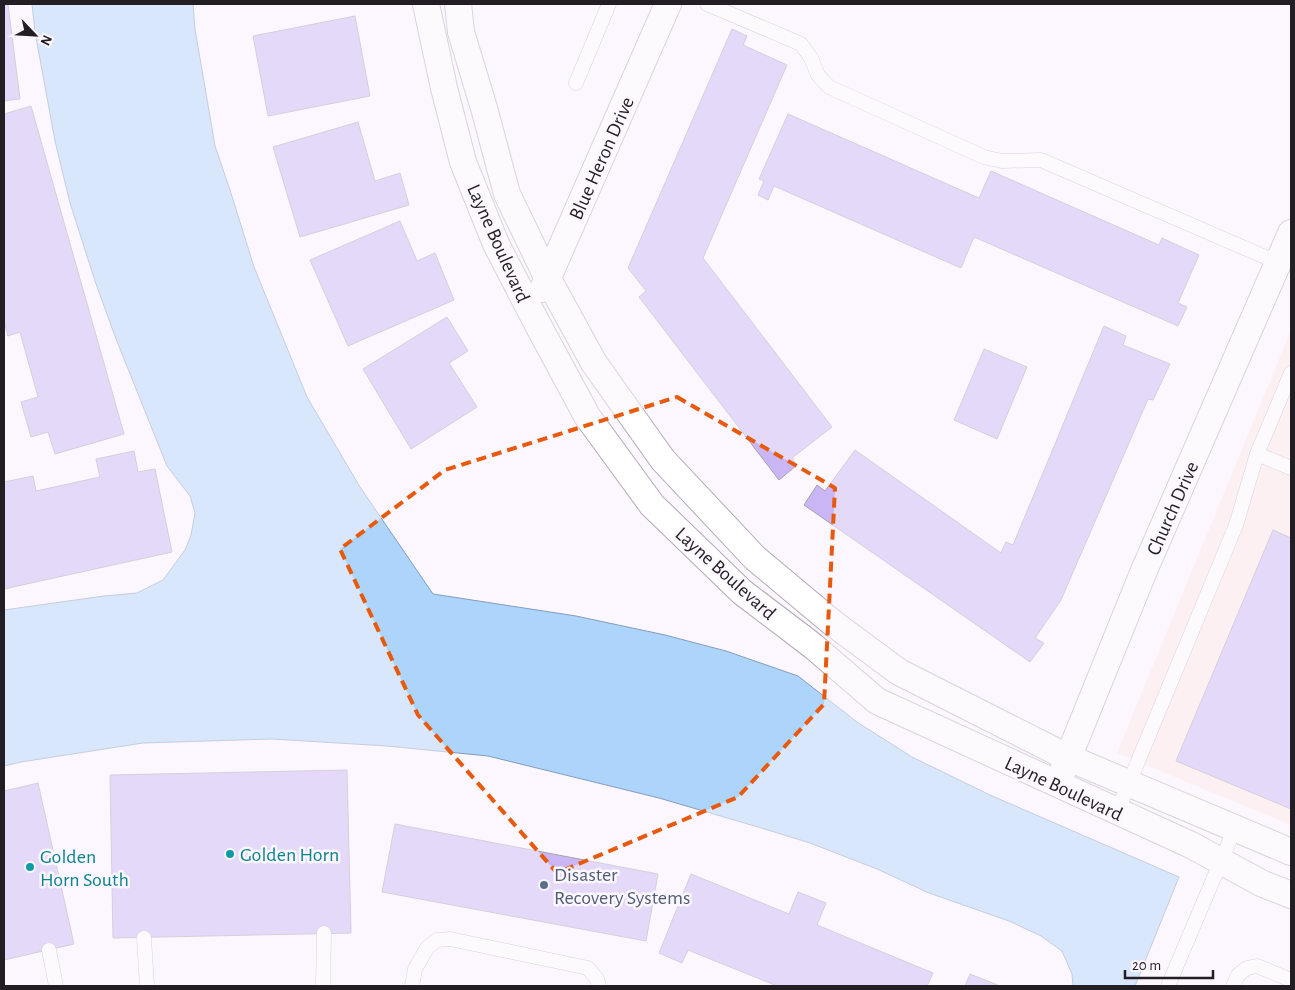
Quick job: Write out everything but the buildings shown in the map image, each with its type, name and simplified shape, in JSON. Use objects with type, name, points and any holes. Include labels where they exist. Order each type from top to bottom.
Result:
[{"type":"street","name":"Layne Boulevard","points":[[426,4],[444,88],[463,162],[496,244],[530,312],[587,416],[652,505],[742,592],[812,646],[877,701],[1191,845],[1263,884],[1291,896]]},
{"type":"street","name":"Layne Boulevard","points":[[458,4],[461,32],[484,108],[506,194],[548,280],[594,363],[664,460],[755,558],[834,624],[899,672],[1069,758],[1291,852]]},
{"type":"street","name":"Blue Heron Drive","points":[[530,312],[548,280],[668,4]]},
{"type":"street","name":"Church Drive","points":[[1057,785],[1143,574],[1291,233]]},
{"type":"street","points":[[812,646],[834,624]]},
{"type":"lane","points":[[576,83],[609,4]]},
{"type":"lane","points":[[707,4],[801,44],[811,58],[818,75],[828,87],[984,157],[1002,161],[1040,160],[1279,263]]},
{"type":"lane","points":[[1117,812],[1236,525],[1257,454],[1291,373]]},
{"type":"lane","points":[[1257,454],[1291,468]]},
{"type":"lane","points":[[1168,986],[1234,828]]},
{"type":"lane","points":[[323,986],[324,933]]},
{"type":"lane","points":[[144,938],[147,986]]},
{"type":"lane","points":[[412,986],[414,969],[427,948],[437,940],[450,939],[588,968],[597,979],[599,986]]},
{"type":"lane","points":[[49,950],[56,986]]},
{"type":"lane","points":[[1234,986],[1238,974],[1247,968],[1258,966],[1291,980]]},
{"type":"highlighted area","points":[[677,397],[835,488],[824,704],[738,797],[557,873],[418,715],[340,549],[445,470]]},
{"type":"shaded area","points":[[1291,330],[1291,825],[1117,753]]},
{"type":"water","points":[[32,4],[193,4],[195,29],[215,146],[254,267],[307,397],[360,487],[433,594],[576,616],[665,635],[726,651],[798,676],[857,722],[912,757],[990,795],[1179,877],[1135,986],[1073,986],[1072,974],[1062,951],[1041,936],[1009,921],[929,893],[877,869],[810,843],[659,798],[488,756],[387,746],[272,739],[143,743],[4,766],[4,610],[137,593],[163,580],[185,550],[191,535],[195,513],[190,496],[167,466],[116,339],[70,203],[55,141],[35,32]]},
{"type":"place","name":"Golden Horn","points":[[230,854]]},
{"type":"place","name":"Golden Horn South","points":[[30,867]]},
{"type":"place","name":"Disaster Recovery Systems","points":[[544,885]]}]
